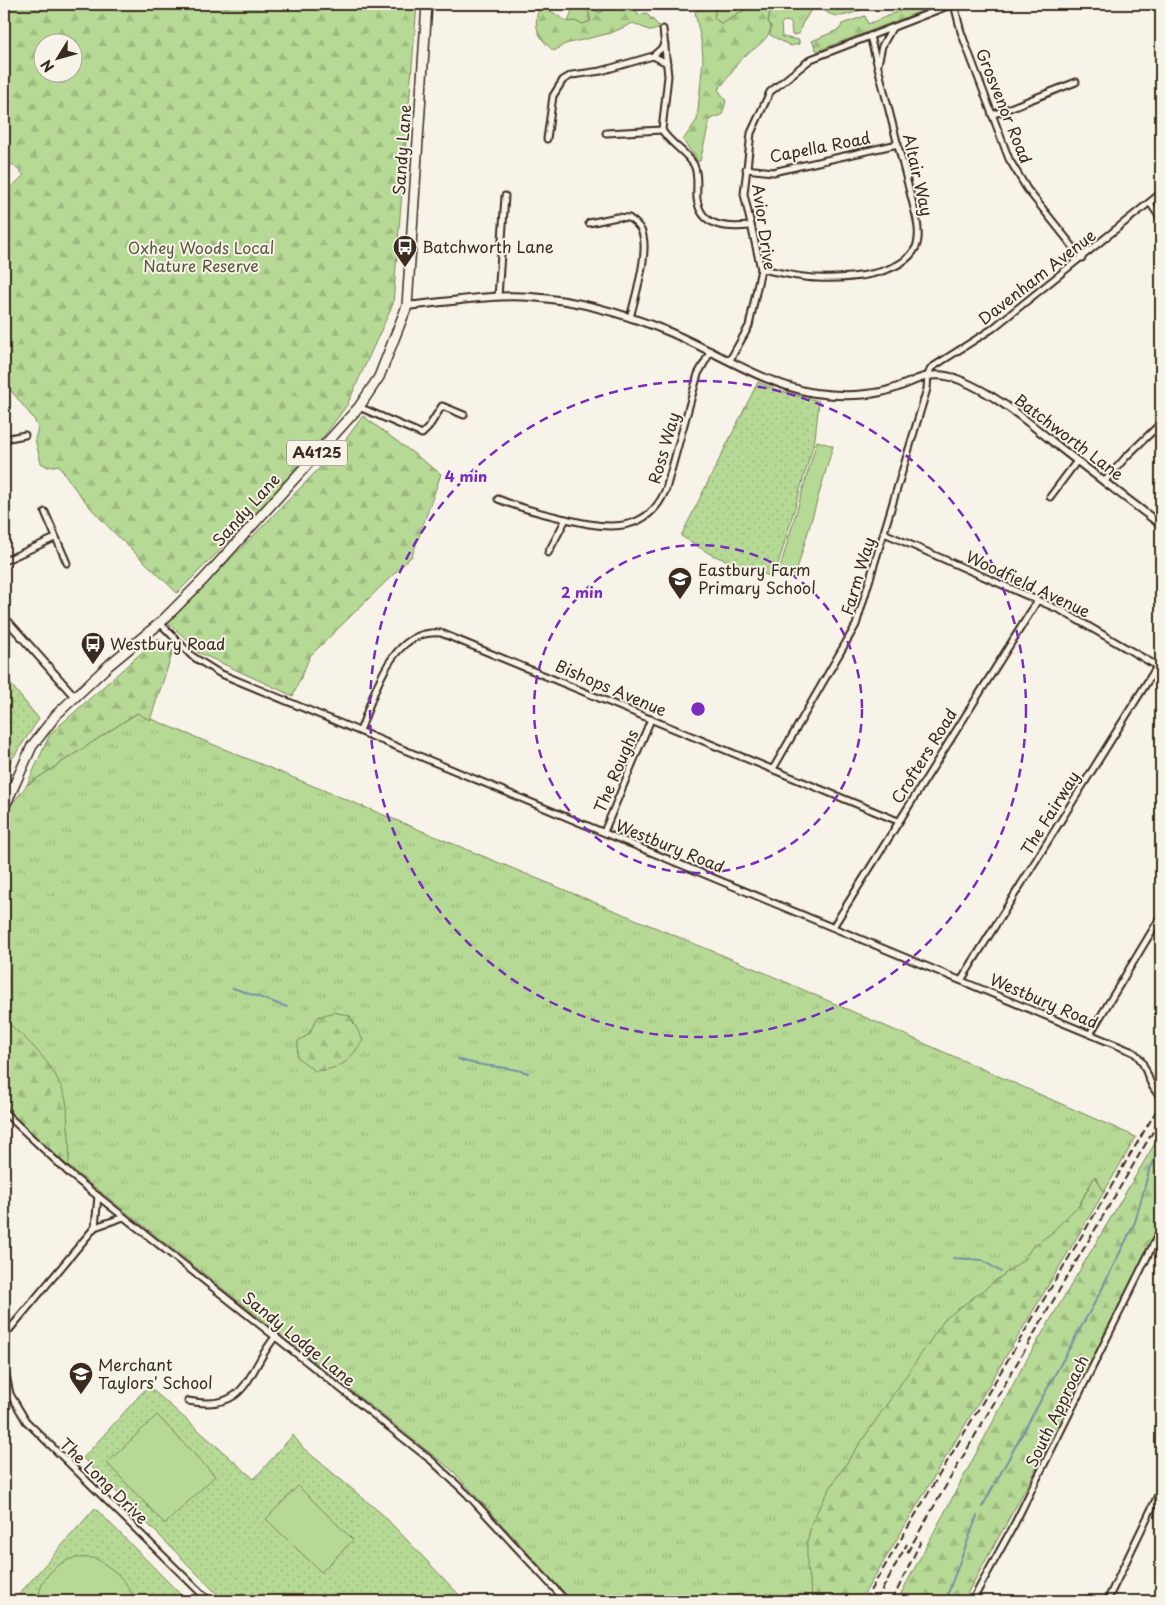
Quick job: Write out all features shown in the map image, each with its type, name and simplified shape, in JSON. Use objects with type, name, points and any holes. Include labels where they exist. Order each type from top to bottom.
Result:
[{"type":"main road","name":"Sandy Lane","points":[[4,808],[32,746],[57,714],[160,623],[204,579],[360,407],[379,377],[407,306],[427,4]]},
{"type":"street","name":"Avior Drive","points":[[730,360],[749,326],[761,268],[744,194],[751,133],[770,92],[805,62],[954,4]]},
{"type":"street","name":"Grosvenor Road","points":[[954,4],[961,32],[1009,159],[1017,174],[1082,258]]},
{"type":"street","points":[[878,65],[882,46],[892,28]]},
{"type":"street","points":[[662,130],[668,90],[663,29]]},
{"type":"street","name":"Altair Way","points":[[761,268],[812,278],[886,271],[907,257],[917,244],[918,225],[870,36]]},
{"type":"street","points":[[547,139],[553,96],[563,80],[572,75],[601,71],[653,56],[665,45]]},
{"type":"street","points":[[653,56],[667,63]]},
{"type":"street","points":[[992,115],[1076,82]]},
{"type":"street","points":[[606,133],[662,130],[694,164],[698,202],[707,219],[725,228],[750,226]]},
{"type":"street","name":"Capella Road","points":[[746,169],[773,172],[898,144]]},
{"type":"street","name":"Davenham Avenue","points":[[928,375],[932,366],[992,329],[1161,194]]},
{"type":"street","points":[[498,297],[504,196]]},
{"type":"street","points":[[1150,203],[1161,219]]},
{"type":"street","points":[[589,223],[617,217],[628,218],[642,231],[644,247],[630,318]]},
{"type":"street","name":"Batchworth Lane","points":[[407,306],[498,297],[529,297],[563,301],[630,318],[666,331],[778,383],[826,394],[883,392],[928,375],[942,375],[960,380],[1006,405],[1029,421],[1077,461],[1161,525]]},
{"type":"street","name":"Ross Way","points":[[498,499],[527,510],[612,527],[641,519],[655,507],[663,496],[698,374],[711,351]]},
{"type":"street","name":"Farm Way","points":[[773,769],[856,625],[927,389],[928,375]]},
{"type":"street","points":[[360,407],[422,434],[442,406],[464,415]]},
{"type":"street","points":[[1104,482],[1126,457],[1161,423]]},
{"type":"street","points":[[4,439],[25,435]]},
{"type":"street","points":[[1050,497],[1077,461]]},
{"type":"street","points":[[45,512],[67,563]]},
{"type":"street","points":[[548,553],[566,519]]},
{"type":"street","name":"Woodfield Avenue","points":[[884,533],[1038,600],[1085,623],[1157,666]]},
{"type":"street","points":[[4,561],[55,538]]},
{"type":"street","name":"Crofters Road","points":[[833,927],[1038,600]]},
{"type":"street","points":[[4,617],[75,697]]},
{"type":"street","name":"Westbury Road","points":[[160,623],[202,664],[1136,1054],[1150,1084],[1161,1097]]},
{"type":"street","name":"Bishops Avenue","points":[[360,731],[391,660],[407,643],[429,632],[448,634],[898,821]]},
{"type":"street","name":"The Fairway","points":[[962,980],[1161,660]]},
{"type":"street","name":"The Roughs","points":[[604,832],[652,719]]},
{"type":"street","points":[[1090,1034],[1161,916]]},
{"type":"street","name":"Sandy Lodge Lane","points":[[4,1112],[70,1174],[432,1461],[467,1494],[566,1601]]},
{"type":"street","points":[[95,1227],[98,1196]]},
{"type":"street","points":[[5,1336],[95,1227],[124,1217]]},
{"type":"street","name":"South Approach","points":[[972,1601],[1015,1524],[1161,1229]]},
{"type":"street","name":"The Long Drive","points":[[5,1336],[4,1366],[10,1394],[26,1421],[209,1601]]},
{"type":"street","points":[[188,1401],[217,1403],[237,1394],[248,1383],[264,1350],[276,1336]]},
{"type":"street","points":[[1108,1601],[1161,1489]]},
{"type":"green space","name":"Oxhey Woods Local Nature Reserve","points":[[4,4],[417,4],[393,304],[347,405],[324,436],[265,505],[177,593],[99,517],[84,500],[59,465],[48,467],[41,463],[35,439],[38,428],[34,419],[4,382],[4,194],[24,175],[4,157]]},
{"type":"green space","points":[[579,4],[635,4],[636,8],[588,16],[591,21],[583,24],[574,21],[568,23],[573,7]]},
{"type":"green space","points":[[707,4],[714,4],[716,7],[714,18],[722,24],[753,5],[767,8],[770,11],[768,21],[771,27],[762,43],[741,59],[718,89],[726,101],[722,115],[710,119],[700,161],[697,161],[683,140],[697,120],[703,60],[695,12]]},
{"type":"green space","points":[[714,4],[815,4],[802,24],[799,34],[792,35],[791,22],[784,21],[781,24],[782,37],[799,40],[799,44],[791,46],[770,35],[771,27],[768,21],[770,11],[738,13],[722,24],[714,18],[716,7]]},
{"type":"green space","points":[[823,4],[862,4],[862,9],[851,14],[835,16],[821,7]]},
{"type":"green space","points":[[917,4],[941,4],[817,51],[812,41],[840,29],[842,24],[865,16],[868,24]]},
{"type":"green space","points":[[541,5],[568,22],[574,21],[583,24],[591,21],[588,10],[592,8],[600,13],[610,6],[621,5],[624,10],[636,8],[638,15],[646,13],[661,28],[651,31],[633,23],[611,33],[565,44],[554,51],[540,36],[536,24]]},
{"type":"green space","points":[[758,382],[777,390],[819,401],[815,439],[777,568],[770,576],[712,555],[681,536]]},
{"type":"green space","points":[[363,416],[441,474],[412,556],[310,656],[293,696],[195,651],[191,643],[168,623],[343,443]]},
{"type":"green space","points":[[817,441],[833,446],[795,576],[779,571]]},
{"type":"green space","points":[[158,638],[173,651],[150,720],[137,713],[27,785],[50,734]]},
{"type":"green space","points":[[4,676],[39,719],[4,771]]},
{"type":"green space","points":[[137,713],[763,972],[1136,1137],[1104,1192],[1089,1186],[1080,1204],[1066,1218],[1032,1272],[845,1601],[572,1601],[453,1471],[68,1166],[4,1107],[4,814],[27,785]]},
{"type":"green space","points":[[334,1012],[350,1016],[363,1040],[344,1063],[332,1068],[315,1071],[297,1057],[298,1041],[308,1035],[318,1017]]},
{"type":"green space","points":[[4,1020],[40,1054],[61,1085],[67,1108],[70,1147],[68,1166],[4,1107]]},
{"type":"green space","points":[[1161,1133],[1161,1221],[1053,1440],[963,1601],[897,1601],[1023,1366]]},
{"type":"green space","points":[[1095,1176],[1104,1192],[860,1601],[813,1601],[807,1568],[807,1543],[812,1521],[833,1483],[945,1319],[1023,1260],[1033,1246],[1049,1235],[1080,1204]]},
{"type":"green space","points":[[148,1386],[254,1479],[293,1435],[303,1448],[383,1515],[465,1601],[224,1601],[83,1458]]},
{"type":"green space","points":[[157,1415],[215,1476],[165,1524],[107,1463]]},
{"type":"green space","points":[[298,1486],[353,1540],[321,1572],[266,1519]]},
{"type":"green space","points":[[95,1508],[187,1601],[13,1601]]},
{"type":"green space","points":[[73,1558],[95,1558],[119,1575],[128,1587],[134,1601],[39,1601],[39,1594],[44,1581],[59,1565]]},
{"type":"waterway","points":[[4,866],[4,879]]},
{"type":"waterway","points":[[233,988],[287,1007]]},
{"type":"waterway","points":[[458,1059],[475,1064],[520,1070],[528,1073]]},
{"type":"waterway","points":[[982,1507],[1101,1291],[1135,1222],[1149,1171],[1161,1147]]},
{"type":"waterway","points":[[953,1258],[982,1260],[1001,1272]]},
{"type":"waterway","points":[[945,1601],[977,1516]]},
{"type":"railway","points":[[864,1601],[1161,1103]]},
{"type":"railway","points":[[907,1553],[1161,1118]]},
{"type":"railway","points":[[892,1601],[921,1541]]},
{"type":"railway","points":[[876,1601],[907,1544]]},
{"type":"place","name":"Batchworth Lane","points":[[405,268]]},
{"type":"place","name":"Eastbury Farm Primary School","points":[[680,600]]},
{"type":"place","name":"Westbury Road","points":[[93,665]]},
{"type":"place","name":"Merchant Taylors' School","points":[[81,1395]]}]
